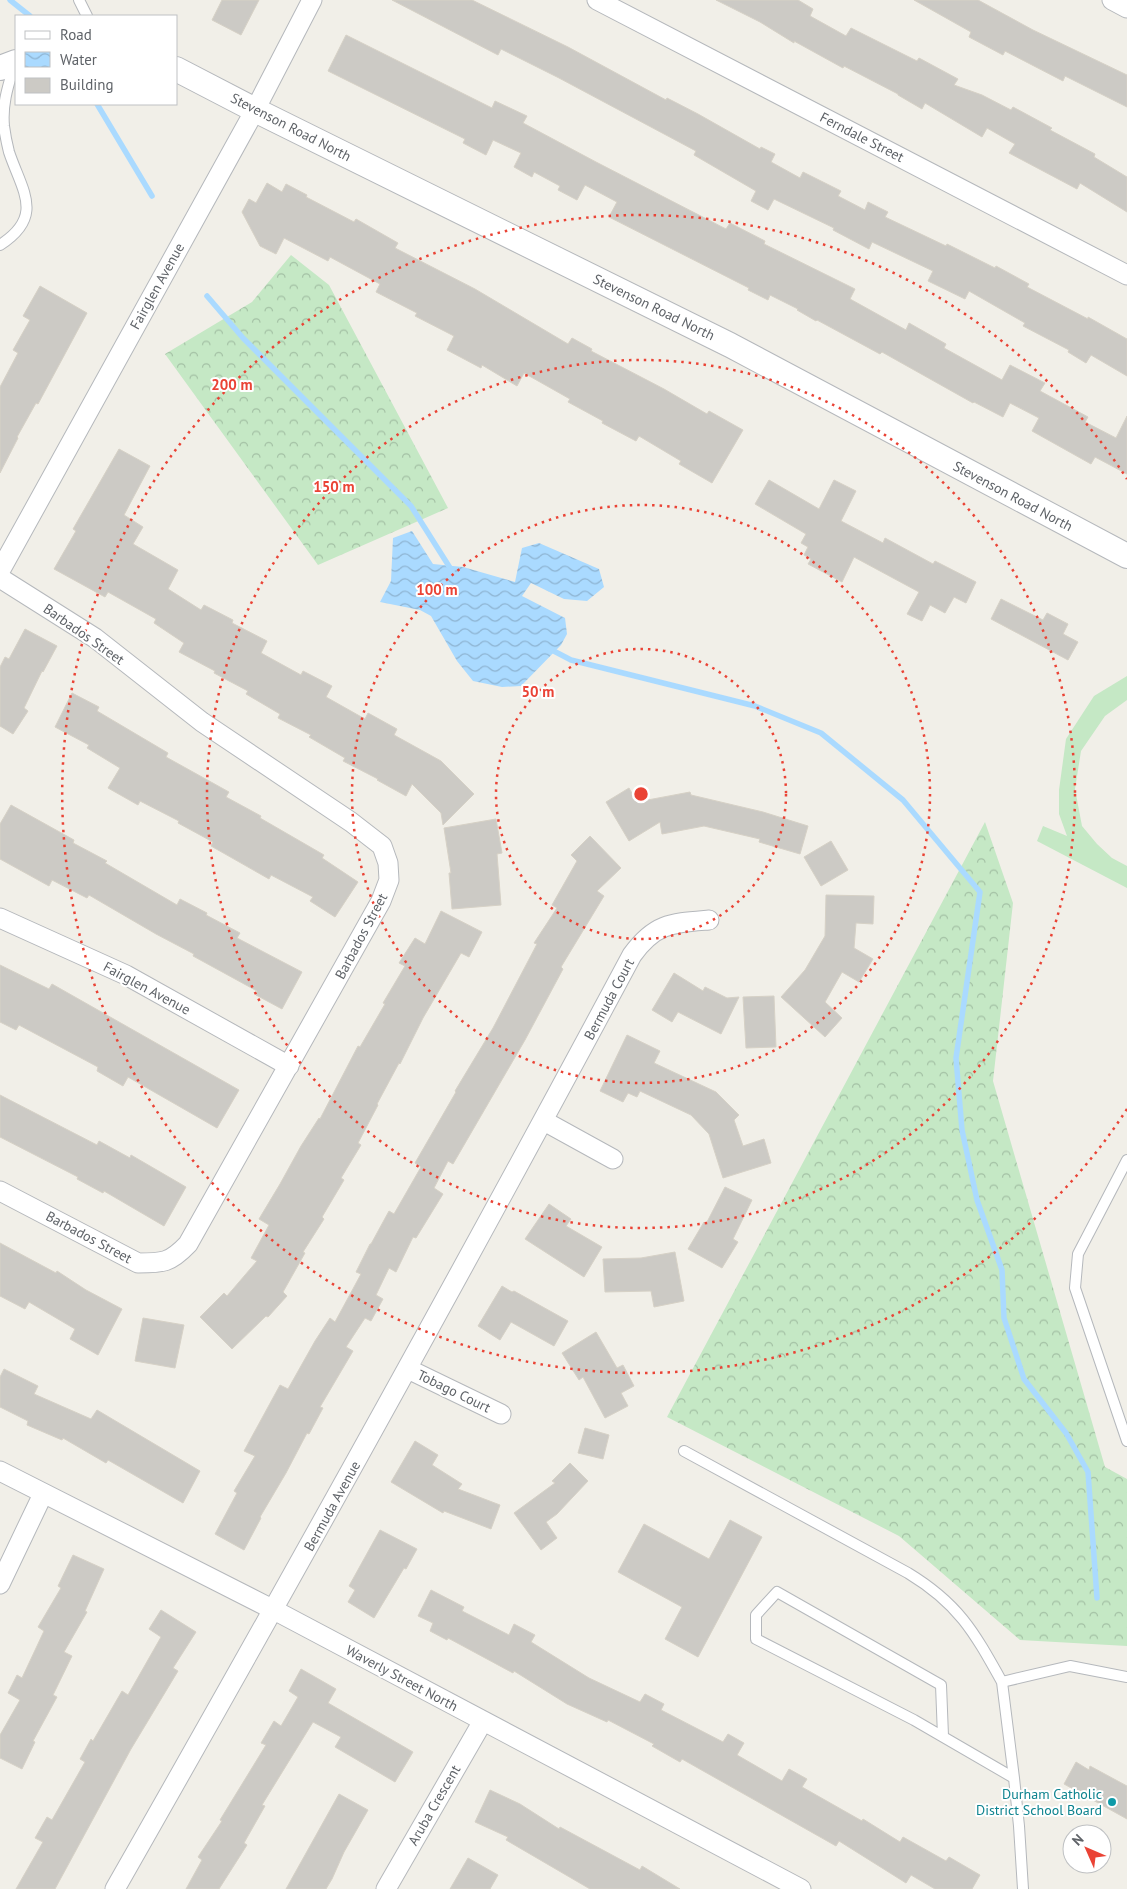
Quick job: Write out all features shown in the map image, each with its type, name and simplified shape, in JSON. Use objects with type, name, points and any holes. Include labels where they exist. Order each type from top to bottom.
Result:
[{"type":"street","name":"Fairglen Avenue","points":[[0,571],[255,110],[312,0]]},
{"type":"street","name":"Ferndale Street","points":[[597,0],[1127,275]]},
{"type":"street","points":[[1112,0],[1127,8]]},
{"type":"street","name":"Stevenson Road North","points":[[178,70],[730,345],[1127,556]]},
{"type":"street","name":"Barbados Street","points":[[0,578],[95,638],[202,722],[351,822],[382,846],[388,862],[389,880],[381,902],[290,1066],[188,1244],[177,1256],[161,1263],[138,1263],[0,1191]]},
{"type":"street","name":"Fairglen Avenue","points":[[0,918],[126,975],[290,1066]]},
{"type":"street","name":"Bermuda Court","points":[[544,1121],[632,955],[642,942],[654,931],[669,925],[709,920]]},
{"type":"street","points":[[544,1121],[613,1160]]},
{"type":"street","name":"Bermuda Avenue","points":[[115,1889],[274,1610],[544,1121]]},
{"type":"street","name":"Tobago Court","points":[[408,1369],[501,1414]]},
{"type":"street","name":"Waverly Street North","points":[[0,1471],[274,1610],[801,1889]]},
{"type":"street","points":[[0,1584],[43,1494]]},
{"type":"street","name":"Aruba Crescent","points":[[386,1889],[483,1720]]},
{"type":"lane","points":[[79,0],[86,15]]},
{"type":"lane","points":[[0,245],[20,228],[26,216],[27,199],[9,150],[4,124],[4,100],[10,64]]},
{"type":"lane","points":[[1127,1160],[1078,1254],[1075,1288],[1127,1441]]},
{"type":"lane","points":[[684,1450],[908,1573],[932,1588],[951,1604],[968,1624],[1002,1682],[1020,1826],[1023,1889]]},
{"type":"lane","points":[[943,1736],[941,1685],[777,1592],[756,1615],[756,1639],[943,1736],[1014,1778]]},
{"type":"lane","points":[[1002,1682],[1070,1666],[1127,1677]]},
{"type":"green space","points":[[291,255],[329,285],[448,508],[318,565],[165,354],[252,302]]},
{"type":"green space","points":[[1127,676],[1127,700],[1105,716],[1081,751],[1075,789],[1082,826],[1112,858],[1127,866],[1127,888],[1037,841],[1043,826],[1067,836],[1059,814],[1059,790],[1066,739],[1094,696]]},
{"type":"green space","points":[[985,822],[1013,903],[993,1081],[1105,1467],[1127,1479],[1127,1646],[1020,1640],[899,1536],[667,1417]]},
{"type":"water","points":[[412,531],[433,564],[463,567],[515,582],[522,548],[539,543],[599,569],[604,587],[587,601],[564,599],[531,583],[522,596],[565,618],[567,634],[561,645],[521,686],[502,687],[473,681],[457,661],[431,616],[420,610],[380,602],[391,581],[393,538]]},
{"type":"building","points":[[222,0],[259,0],[241,35],[212,20]]},
{"type":"building","points":[[392,0],[472,0],[568,47],[666,100],[667,98],[698,114],[760,149],[761,147],[775,154],[771,162],[800,178],[803,172],[841,191],[838,196],[865,210],[868,202],[888,212],[885,217],[946,246],[947,244],[995,268],[996,266],[1029,284],[1027,287],[1088,319],[1088,317],[1127,339],[1127,376],[1091,355],[1086,363],[1068,352],[1069,350],[1023,326],[1025,323],[969,291],[965,299],[928,281],[933,271],[872,242],[869,249],[833,230],[834,228],[774,199],[768,210],[751,201],[756,191],[694,155],[696,151],[501,49],[498,55]]},
{"type":"building","points":[[716,0],[798,0],[813,9],[810,16],[846,36],[851,28],[917,61],[919,58],[958,79],[954,85],[982,95],[1011,110],[1013,107],[1052,128],[1050,130],[1095,154],[1094,157],[1127,177],[1127,212],[1080,183],[1077,189],[1009,153],[1015,144],[987,128],[982,137],[925,103],[922,109],[898,94],[844,66],[843,68],[794,41],[794,43],[760,22]]},
{"type":"building","points":[[914,0],[978,0],[1033,30],[1127,75],[1127,107],[1065,76],[1063,81],[1005,51],[1003,55],[969,37],[971,32]]},
{"type":"building","points":[[346,35],[492,108],[495,101],[527,116],[523,123],[596,162],[726,229],[730,223],[765,241],[764,244],[855,289],[850,299],[906,330],[909,323],[946,344],[944,348],[1002,380],[1010,365],[1045,383],[1040,391],[1088,417],[1085,422],[1116,438],[1127,416],[1127,474],[1095,457],[1091,464],[1032,431],[1039,418],[1010,403],[1003,417],[973,403],[882,352],[880,354],[816,321],[798,309],[770,295],[768,300],[748,290],[749,288],[609,217],[617,202],[585,185],[577,200],[558,190],[560,186],[534,172],[532,177],[514,167],[521,153],[493,140],[486,155],[463,143],[465,139],[328,71]]},
{"type":"building","points":[[267,183],[282,192],[286,184],[307,195],[306,197],[354,222],[356,219],[398,243],[395,248],[475,289],[568,344],[572,338],[592,349],[591,351],[707,414],[709,411],[743,430],[712,483],[679,464],[681,461],[639,436],[636,441],[602,423],[603,421],[568,402],[570,399],[524,373],[517,386],[482,365],[481,368],[447,350],[454,336],[415,316],[417,313],[376,292],[380,284],[330,257],[328,261],[284,238],[276,254],[260,246],[242,212],[249,199],[256,203]]},
{"type":"building","points":[[40,286],[87,313],[38,404],[36,403],[17,437],[0,473],[0,387],[18,353],[13,350],[30,320],[23,316]]},
{"type":"building","points":[[119,449],[150,466],[124,515],[143,527],[133,544],[178,570],[168,589],[201,610],[204,605],[233,620],[232,623],[267,641],[261,653],[301,675],[303,671],[332,686],[326,697],[365,719],[368,713],[397,729],[394,735],[441,761],[474,794],[443,825],[441,813],[412,784],[406,796],[343,761],[345,758],[309,737],[311,735],[278,718],[280,714],[246,694],[248,691],[179,652],[184,643],[154,623],[156,619],[108,592],[105,597],[54,569],[76,531],[73,529]]},
{"type":"building","points":[[769,480],[819,509],[834,480],[856,491],[841,521],[883,543],[885,538],[933,564],[935,561],[976,582],[966,603],[954,597],[945,613],[930,605],[922,621],[907,614],[919,592],[854,557],[842,582],[808,564],[811,559],[804,555],[808,547],[801,543],[806,534],[755,504]]},
{"type":"building","points":[[1001,599],[1043,620],[1047,613],[1068,624],[1063,634],[1078,642],[1068,660],[991,619]]},
{"type":"building","points":[[25,629],[57,646],[24,708],[28,711],[13,734],[0,726],[0,667],[5,657],[9,659]]},
{"type":"building","points":[[72,693],[99,707],[97,711],[168,753],[166,757],[229,792],[226,797],[324,855],[322,858],[358,882],[335,917],[310,901],[313,897],[271,875],[269,879],[211,846],[213,842],[178,823],[179,821],[140,801],[138,805],[108,788],[120,768],[87,748],[89,745],[55,727]]},
{"type":"building","points":[[629,788],[637,802],[690,792],[691,795],[763,812],[808,826],[800,854],[759,842],[760,839],[704,826],[662,834],[660,822],[629,841],[606,802]]},
{"type":"building","points":[[11,805],[74,840],[73,843],[107,861],[105,863],[177,905],[180,899],[207,913],[206,915],[240,933],[237,938],[302,972],[282,1009],[256,995],[257,991],[89,895],[87,898],[52,880],[49,886],[0,859],[0,824]]},
{"type":"building","points":[[496,819],[502,853],[497,854],[501,905],[452,909],[449,873],[451,873],[444,828]]},
{"type":"building","points":[[590,836],[621,868],[597,891],[604,896],[561,967],[563,969],[525,1040],[453,1164],[448,1161],[434,1188],[443,1194],[416,1238],[413,1237],[396,1272],[389,1268],[376,1295],[383,1299],[371,1321],[365,1318],[346,1347],[353,1351],[320,1407],[323,1408],[260,1517],[244,1550],[215,1534],[237,1493],[234,1491],[255,1456],[244,1451],[280,1385],[288,1389],[330,1318],[335,1322],[361,1274],[356,1272],[370,1244],[389,1211],[394,1214],[421,1167],[415,1163],[493,1028],[537,944],[534,943],[557,908],[552,905],[577,861],[571,855]]},
{"type":"building","points":[[831,841],[848,870],[821,886],[804,857]]},
{"type":"building","points":[[826,895],[874,896],[873,924],[856,923],[854,948],[873,959],[859,982],[842,972],[825,1002],[842,1018],[825,1037],[781,997],[805,970],[825,936]]},
{"type":"building","points":[[441,911],[482,932],[469,957],[461,953],[423,1018],[377,1104],[358,1143],[361,1145],[341,1178],[344,1180],[322,1217],[324,1219],[303,1252],[305,1253],[283,1292],[287,1296],[268,1317],[266,1316],[232,1349],[200,1317],[224,1293],[227,1296],[257,1261],[251,1258],[269,1225],[259,1219],[301,1146],[320,1119],[358,1046],[360,1047],[385,1004],[383,1003],[405,966],[399,963],[415,938],[425,944]]},
{"type":"building","points":[[0,965],[49,989],[52,984],[239,1090],[217,1128],[128,1077],[123,1086],[97,1071],[98,1067],[19,1025],[16,1030],[0,1022]]},
{"type":"building","points":[[674,973],[703,991],[705,987],[727,998],[739,997],[721,1034],[678,1012],[672,1022],[652,1010]]},
{"type":"building","points":[[774,996],[776,1047],[746,1048],[743,997]]},
{"type":"building","points":[[627,1035],[660,1051],[654,1063],[716,1092],[739,1115],[734,1120],[743,1146],[764,1139],[771,1163],[723,1178],[709,1134],[691,1115],[640,1091],[637,1097],[628,1093],[623,1102],[600,1091]]},
{"type":"building","points":[[0,1095],[97,1145],[99,1141],[130,1158],[131,1155],[186,1187],[164,1226],[104,1191],[103,1193],[77,1179],[78,1177],[0,1137]]},
{"type":"building","points":[[725,1187],[752,1200],[733,1239],[738,1242],[722,1268],[688,1249],[704,1222],[706,1224]]},
{"type":"building","points":[[549,1204],[571,1219],[566,1226],[602,1247],[584,1277],[525,1239]]},
{"type":"building","points":[[0,1243],[56,1273],[57,1271],[86,1290],[122,1309],[98,1355],[70,1339],[75,1329],[29,1302],[25,1309],[0,1296]]},
{"type":"building","points":[[675,1252],[684,1301],[654,1307],[651,1291],[605,1292],[603,1259],[641,1258]]},
{"type":"building","points":[[502,1286],[568,1321],[554,1346],[511,1322],[500,1340],[478,1326]]},
{"type":"building","points":[[143,1318],[184,1325],[175,1368],[135,1361]]},
{"type":"building","points":[[596,1332],[617,1368],[623,1365],[634,1386],[621,1393],[628,1406],[605,1418],[583,1377],[579,1380],[562,1353]]},
{"type":"building","points":[[4,1369],[38,1386],[34,1394],[91,1419],[97,1410],[200,1471],[183,1503],[108,1460],[106,1463],[63,1438],[62,1440],[27,1425],[28,1421],[0,1407],[0,1377]]},
{"type":"building","points":[[585,1428],[609,1435],[603,1459],[578,1453]]},
{"type":"building","points":[[415,1441],[438,1455],[432,1465],[462,1484],[458,1489],[500,1505],[491,1529],[444,1511],[443,1513],[391,1482]]},
{"type":"building","points":[[570,1463],[588,1481],[557,1514],[546,1522],[557,1538],[541,1550],[514,1513],[555,1483],[552,1481]]},
{"type":"building","points":[[730,1520],[762,1537],[698,1657],[665,1639],[682,1607],[618,1572],[644,1524],[709,1559]]},
{"type":"building","points":[[380,1530],[417,1549],[374,1618],[348,1602],[355,1590],[349,1586]]},
{"type":"building","points":[[73,1555],[104,1569],[85,1611],[87,1612],[64,1652],[72,1656],[53,1695],[57,1697],[33,1741],[35,1742],[22,1769],[0,1758],[0,1735],[20,1700],[8,1693],[17,1675],[22,1678],[44,1631],[38,1627],[61,1588],[58,1586]]},
{"type":"building","points":[[431,1590],[464,1607],[462,1611],[509,1635],[514,1624],[535,1635],[531,1642],[589,1678],[640,1702],[645,1694],[664,1704],[661,1710],[723,1742],[728,1734],[744,1743],[737,1755],[782,1781],[789,1769],[807,1779],[802,1787],[862,1821],[863,1819],[900,1842],[903,1837],[946,1861],[949,1857],[980,1875],[972,1889],[935,1889],[911,1875],[906,1883],[839,1841],[836,1846],[682,1759],[680,1762],[652,1746],[654,1744],[608,1720],[607,1722],[567,1704],[514,1671],[513,1673],[448,1638],[447,1640],[430,1631],[433,1623],[418,1616]]},
{"type":"building","points":[[161,1610],[196,1632],[173,1668],[178,1671],[131,1749],[55,1889],[16,1889],[43,1842],[35,1838],[47,1817],[52,1820],[85,1762],[80,1759],[91,1739],[93,1741],[122,1691],[128,1695],[161,1637],[149,1629]]},
{"type":"building","points":[[301,1669],[336,1689],[328,1703],[413,1752],[395,1782],[335,1747],[341,1737],[313,1722],[262,1805],[265,1806],[244,1843],[247,1845],[219,1889],[186,1889],[202,1860],[198,1857],[222,1821],[220,1820],[266,1745],[261,1743],[274,1721],[281,1726],[298,1697],[289,1691]]},
{"type":"building","name":"Durham Catholic District School Board","points":[[1076,1762],[1089,1770],[1090,1766],[1127,1786],[1127,1819],[1064,1784]]},
{"type":"building","points":[[490,1790],[520,1804],[559,1829],[560,1827],[640,1870],[642,1866],[680,1889],[590,1889],[506,1840],[508,1837],[475,1822]]},
{"type":"building","points":[[339,1794],[368,1810],[344,1852],[332,1879],[326,1889],[286,1889]]},
{"type":"building","points":[[468,1858],[498,1875],[490,1889],[450,1889]]},
{"type":"waterway","points":[[10,0],[29,15]]},
{"type":"waterway","points":[[98,105],[152,196]]},
{"type":"waterway","points":[[207,296],[243,338],[411,506],[452,571]]},
{"type":"waterway","points":[[548,648],[571,660],[755,706],[821,733],[903,800],[980,892],[956,1058],[962,1130],[977,1200],[1002,1270],[1004,1318],[1024,1379],[1066,1433],[1088,1472],[1097,1598]]},
{"type":"place","name":"Durham Catholic District School Board","points":[[1112,1802]]}]
